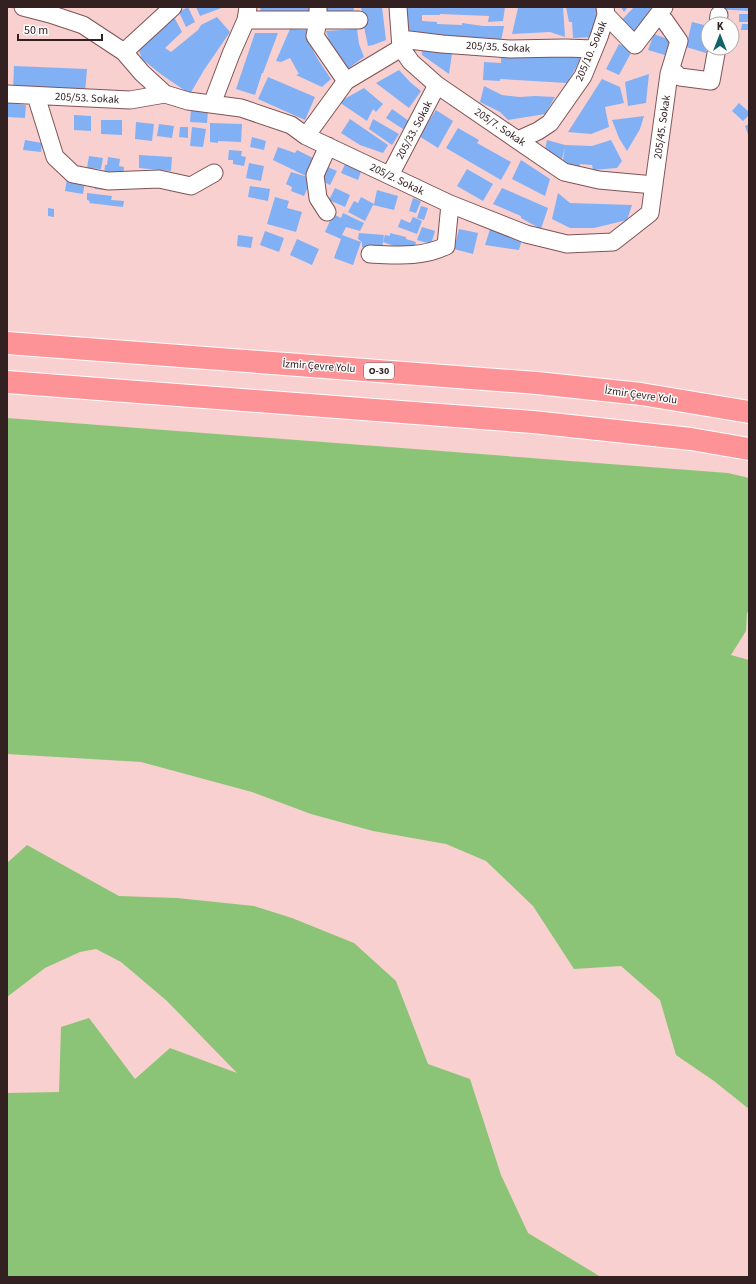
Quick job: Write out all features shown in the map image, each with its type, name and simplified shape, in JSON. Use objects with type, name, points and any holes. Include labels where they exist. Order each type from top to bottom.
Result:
[{"type":"highway","name":"İzmir Çevre Yolu","points":[[7,343],[537,383],[641,394],[749,412]]},
{"type":"highway","points":[[7,382],[533,422],[691,439],[749,449]]},
{"type":"highway","points":[[641,394],[749,405]]},
{"type":"street","points":[[23,7],[50,14],[83,26],[124,52],[142,73],[166,94]]},
{"type":"street","points":[[124,52],[173,7]]},
{"type":"street","points":[[306,136],[346,81],[401,43],[398,7]]},
{"type":"street","points":[[606,11],[635,45],[661,11]]},
{"type":"street","name":"205/10. Sokak","points":[[518,140],[538,131],[550,123],[583,76],[594,49],[606,11]]},
{"type":"street","name":"205/45. Sokak","points":[[654,185],[671,69],[679,41],[665,21],[661,11]]},
{"type":"street","points":[[212,104],[247,14],[318,14],[359,20]]},
{"type":"street","points":[[318,14],[315,36],[346,81]]},
{"type":"street","name":"205/35. Sokak","points":[[401,43],[442,44],[510,49],[594,49]]},
{"type":"street","name":"205/7. Sokak","points":[[401,43],[411,62],[437,85],[564,172],[599,180],[654,185]]},
{"type":"street","points":[[671,69],[680,77],[711,81],[716,56]]},
{"type":"street","name":"205/33. Sokak","points":[[390,175],[437,85]]},
{"type":"street","name":"205/53. Sokak","points":[[7,94],[130,100],[166,94]]},
{"type":"street","name":"205/2. Sokak","points":[[166,94],[188,100],[240,108],[291,125],[306,136],[450,204],[526,234],[567,244],[613,242],[650,213],[654,185]]},
{"type":"street","points":[[36,96],[55,157],[73,174],[108,181],[160,179],[191,186],[214,173]]},
{"type":"street","points":[[327,212],[318,198],[315,175],[328,146]]},
{"type":"street","points":[[370,254],[409,256],[439,250],[446,246],[450,204]]},
{"type":"green space","points":[[7,418],[728,473],[749,478],[749,611],[747,613],[746,631],[731,655],[749,660],[749,1109],[714,1081],[676,1055],[660,1000],[621,966],[574,969],[533,906],[486,861],[446,844],[373,831],[311,814],[252,792],[141,762],[7,754]]},
{"type":"green space","points":[[27,845],[119,896],[177,898],[254,906],[292,918],[354,943],[396,981],[428,1064],[470,1079],[501,1175],[528,1233],[601,1277],[7,1277],[7,1093],[59,1092],[61,1027],[89,1018],[135,1079],[170,1048],[237,1073],[167,1001],[121,962],[96,949],[80,952],[45,968],[7,997],[7,863]]},
{"type":"building","points":[[188,7],[195,22],[186,27],[179,12]]},
{"type":"building","points":[[196,7],[224,7],[200,16]]},
{"type":"building","points":[[260,7],[309,7],[309,13],[261,13]]},
{"type":"building","points":[[327,7],[354,7],[353,16],[327,14]]},
{"type":"building","points":[[361,7],[382,7],[386,40],[368,46]]},
{"type":"building","points":[[405,7],[505,7],[503,21],[488,22],[489,16],[440,14],[422,15],[422,21],[437,22],[437,24],[462,25],[462,23],[483,26],[504,26],[500,46],[410,34]]},
{"type":"building","points":[[563,7],[565,37],[550,32],[512,34],[518,8]]},
{"type":"building","points":[[566,7],[596,7],[596,37],[573,38],[572,22],[569,22]]},
{"type":"building","points":[[621,7],[628,7],[624,12]]},
{"type":"building","points":[[634,7],[655,7],[634,34],[620,22]]},
{"type":"building","points":[[713,7],[749,7],[749,11],[715,9]]},
{"type":"building","points":[[739,14],[749,14],[749,22],[740,22]]},
{"type":"building","points":[[173,15],[182,32],[165,48],[171,52],[198,30],[201,25],[217,17],[230,32],[204,70],[190,94],[142,59],[137,45]]},
{"type":"building","points":[[692,22],[700,24],[700,51],[686,47]]},
{"type":"building","points":[[742,24],[749,24],[749,30],[741,30]]},
{"type":"building","points":[[290,29],[310,30],[311,47],[331,79],[322,87],[296,75],[299,74],[290,58],[281,62],[276,61]]},
{"type":"building","points":[[357,29],[359,44],[364,57],[346,70],[332,49],[326,31]]},
{"type":"building","points":[[255,33],[278,33],[255,95],[236,89]]},
{"type":"building","points":[[654,34],[670,40],[665,55],[648,50]]},
{"type":"building","points":[[619,44],[632,51],[619,75],[606,69]]},
{"type":"building","points":[[421,45],[453,47],[449,74],[422,55]]},
{"type":"building","points":[[501,52],[583,56],[567,83],[500,79],[500,81],[483,80],[484,62],[501,63]]},
{"type":"building","points":[[14,66],[87,69],[85,93],[13,90]]},
{"type":"building","points":[[399,70],[421,91],[409,108],[376,83]]},
{"type":"building","points":[[649,74],[646,103],[628,106],[625,82]]},
{"type":"building","points":[[268,77],[315,97],[305,120],[258,99]]},
{"type":"building","points":[[602,79],[620,87],[624,103],[605,107],[609,127],[591,134],[568,132]]},
{"type":"building","points":[[484,86],[502,95],[520,97],[555,97],[545,114],[508,120],[500,112],[480,102]]},
{"type":"building","points":[[364,88],[383,104],[376,112],[373,109],[367,121],[339,102]]},
{"type":"building","points":[[8,103],[26,105],[25,118],[7,117]]},
{"type":"building","points":[[739,103],[749,112],[749,115],[743,121],[732,111]]},
{"type":"building","points":[[191,109],[208,111],[207,123],[190,122]]},
{"type":"building","points":[[392,109],[409,121],[403,129],[386,118]]},
{"type":"building","points":[[436,110],[453,121],[438,148],[419,136]]},
{"type":"building","points":[[74,115],[91,116],[91,131],[74,130]]},
{"type":"building","points":[[644,116],[640,129],[627,151],[619,138],[612,120]]},
{"type":"building","points":[[350,119],[388,145],[383,153],[360,145],[341,133]]},
{"type":"building","points":[[373,119],[399,134],[392,145],[369,129]]},
{"type":"building","points":[[101,120],[122,120],[122,135],[101,134]]},
{"type":"building","points":[[136,122],[154,124],[152,141],[135,139]]},
{"type":"building","points":[[210,123],[242,124],[241,142],[210,142]]},
{"type":"building","points":[[159,124],[174,126],[172,138],[157,136]]},
{"type":"building","points":[[749,124],[749,137],[745,126]]},
{"type":"building","points":[[180,127],[188,127],[188,138],[179,137]]},
{"type":"building","points":[[192,127],[206,129],[203,147],[190,146]]},
{"type":"building","points":[[458,128],[479,140],[477,143],[511,162],[501,180],[446,148]]},
{"type":"building","points":[[252,137],[266,141],[264,150],[250,147]]},
{"type":"building","points":[[25,140],[42,143],[41,152],[23,150]]},
{"type":"building","points":[[547,140],[565,145],[592,146],[611,140],[622,161],[617,168],[593,170],[592,165],[580,164],[579,169],[562,166],[565,147],[562,159],[544,155]]},
{"type":"building","points":[[278,147],[295,153],[297,150],[319,161],[304,196],[291,191],[292,187],[286,184],[291,172],[308,177],[273,160]]},
{"type":"building","points":[[229,150],[242,151],[241,156],[246,157],[244,166],[233,164],[233,160],[228,160]]},
{"type":"building","points":[[139,155],[172,157],[171,171],[139,168]]},
{"type":"building","points":[[89,156],[103,158],[101,169],[87,168]]},
{"type":"building","points":[[108,157],[120,159],[119,166],[124,167],[123,177],[104,175]]},
{"type":"building","points":[[521,160],[550,179],[545,196],[512,179]]},
{"type":"building","points":[[346,162],[362,169],[358,180],[341,173]]},
{"type":"building","points":[[249,163],[264,166],[261,181],[246,178]]},
{"type":"building","points":[[325,166],[337,171],[330,185],[318,179]]},
{"type":"building","points":[[467,169],[493,184],[483,201],[457,186]]},
{"type":"building","points":[[67,178],[85,181],[83,194],[65,191]]},
{"type":"building","points":[[95,183],[107,184],[107,190],[95,189]]},
{"type":"building","points":[[250,186],[270,189],[268,201],[248,197]]},
{"type":"building","points":[[335,188],[350,195],[345,207],[329,200]]},
{"type":"building","points":[[502,188],[548,208],[541,229],[521,218],[521,216],[493,204]]},
{"type":"building","points":[[377,190],[398,196],[394,210],[373,205],[365,221],[348,212],[354,201],[358,203],[361,197],[374,204]]},
{"type":"building","points":[[87,193],[112,196],[111,200],[124,201],[123,207],[89,203],[90,201],[87,200]]},
{"type":"building","points":[[558,193],[570,203],[632,205],[627,220],[594,228],[570,228],[552,219]]},
{"type":"building","points":[[275,197],[289,201],[287,208],[302,212],[296,232],[267,224]]},
{"type":"building","points":[[413,198],[421,201],[416,213],[409,211]]},
{"type":"building","points":[[421,206],[428,208],[424,220],[417,218]]},
{"type":"building","points":[[48,208],[54,209],[54,217],[48,216]]},
{"type":"building","points":[[343,213],[364,223],[360,231],[346,227],[342,235],[361,242],[353,265],[334,258],[341,239],[325,232],[333,214],[341,218]]},
{"type":"building","points":[[413,217],[422,221],[417,234],[398,227],[401,219],[410,223]]},
{"type":"building","points":[[422,227],[435,231],[431,244],[417,240]]},
{"type":"building","points":[[459,229],[478,233],[473,254],[454,249]]},
{"type":"building","points":[[490,229],[522,239],[519,250],[485,245]]},
{"type":"building","points":[[265,231],[284,238],[279,252],[260,245]]},
{"type":"building","points":[[359,233],[384,235],[382,248],[362,247],[362,242],[358,239]]},
{"type":"building","points":[[390,233],[406,237],[406,239],[416,242],[413,253],[383,242],[385,235],[390,236]]},
{"type":"building","points":[[238,235],[253,237],[251,248],[237,246]]},
{"type":"building","points":[[297,239],[319,249],[312,265],[290,255]]}]
